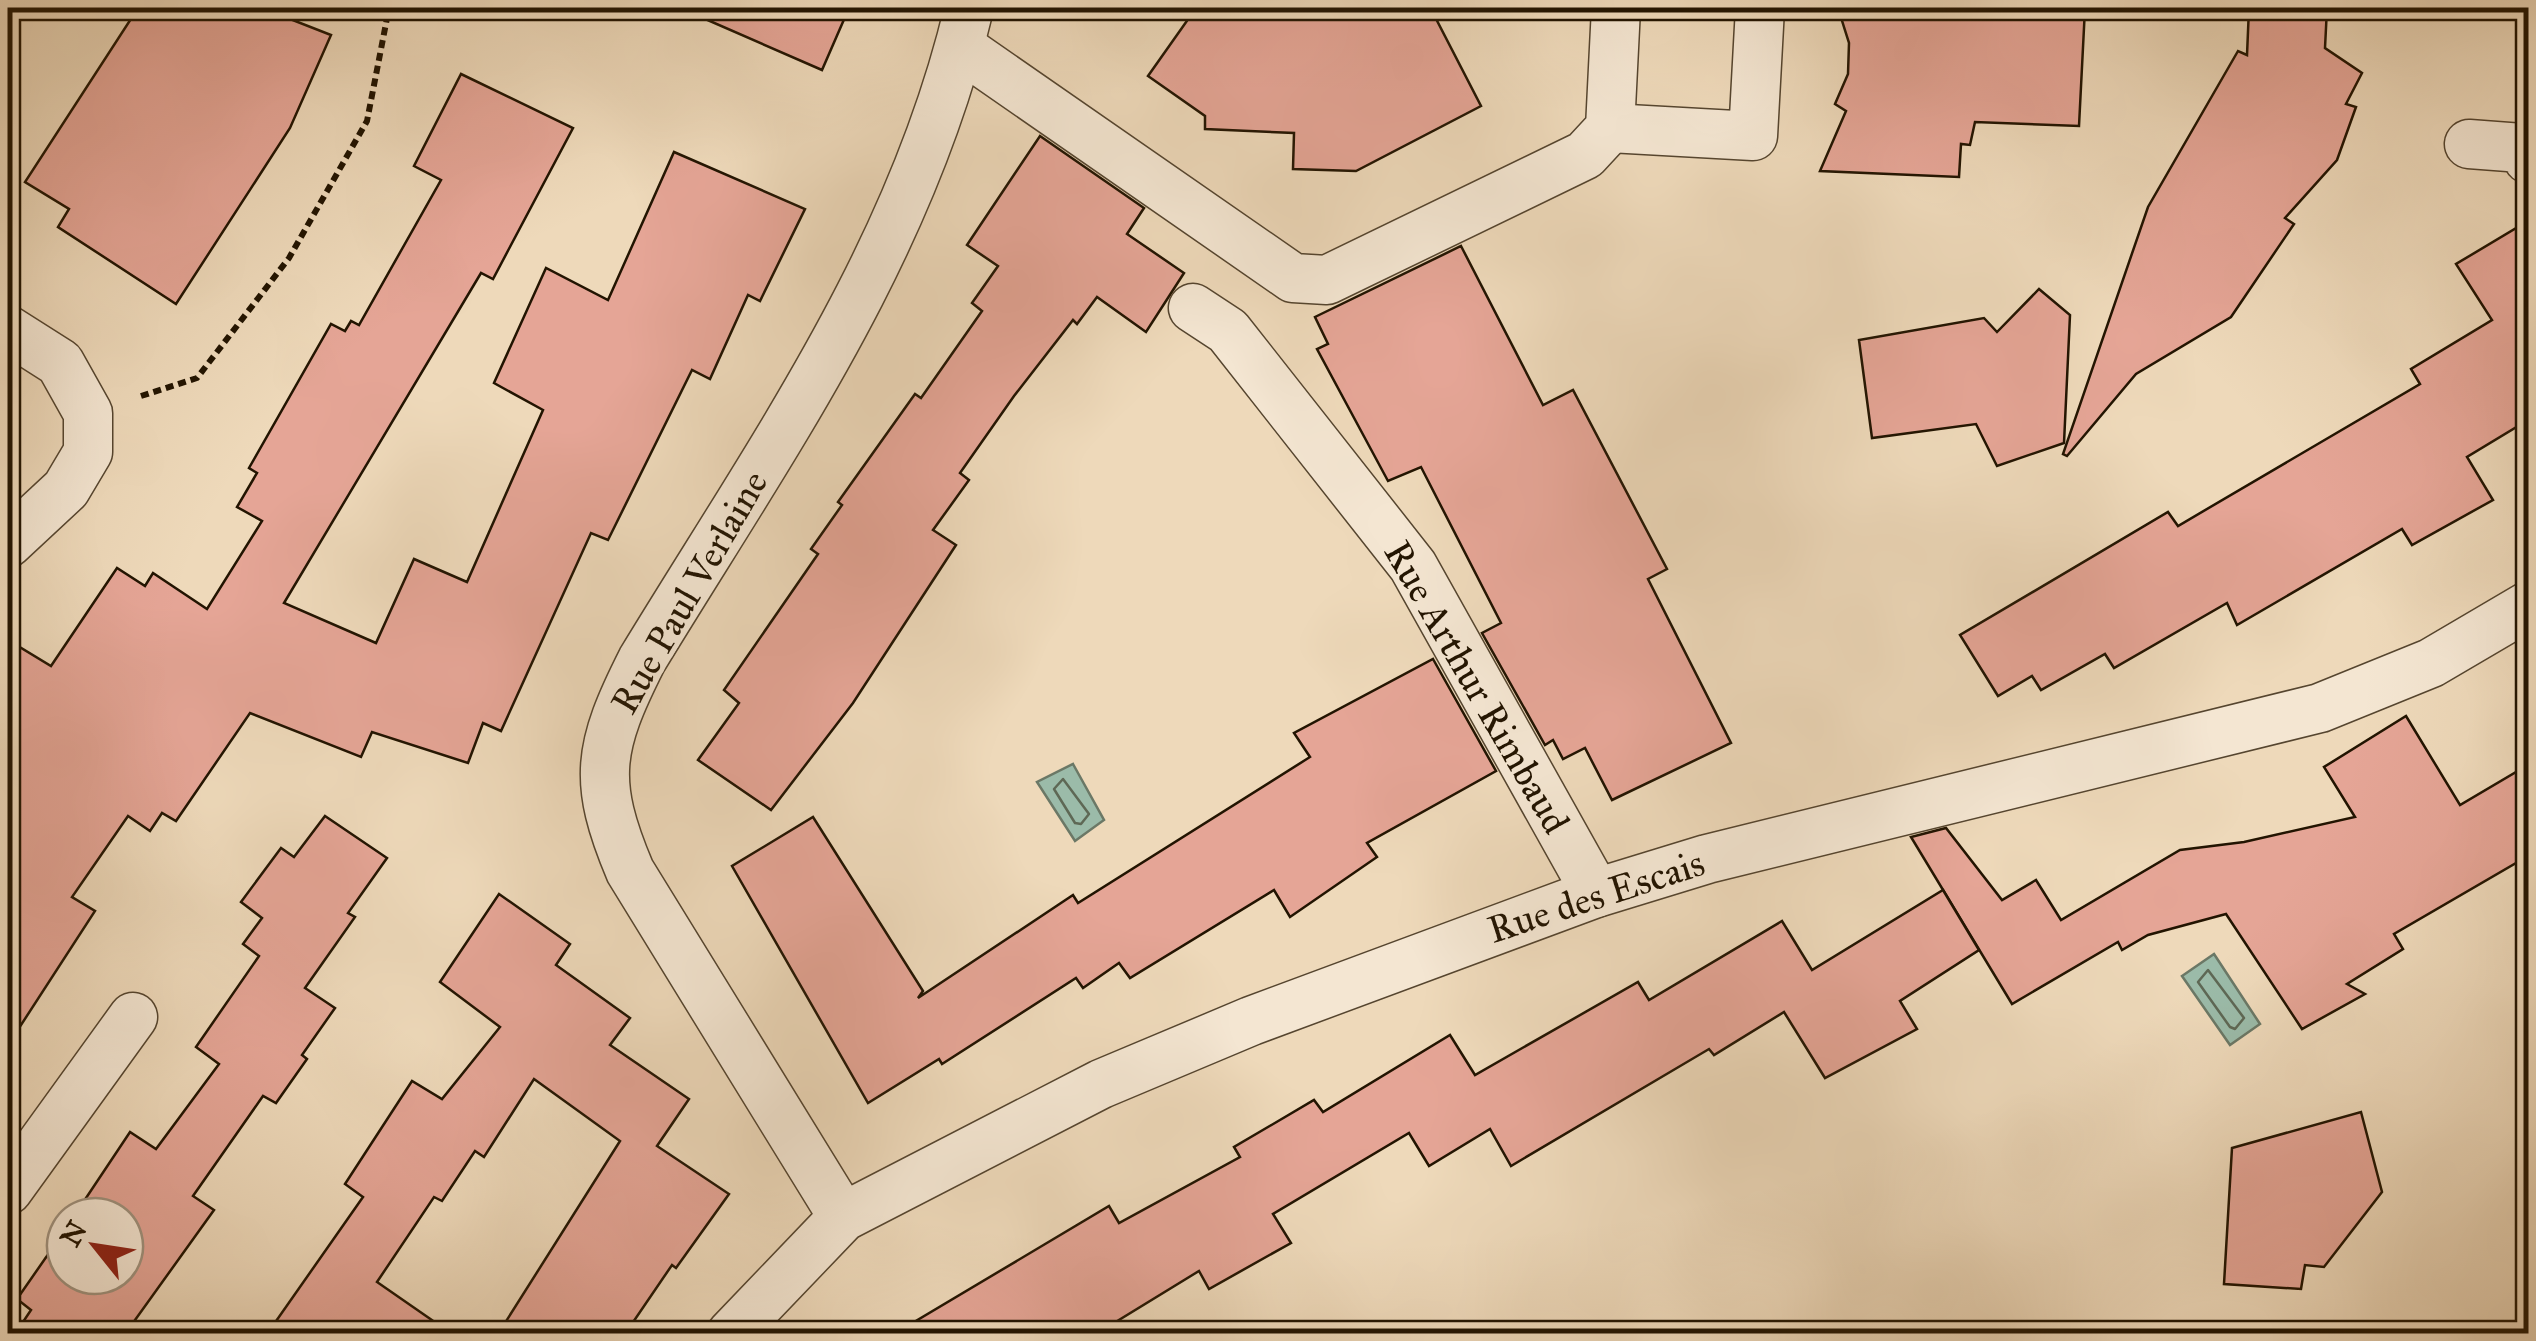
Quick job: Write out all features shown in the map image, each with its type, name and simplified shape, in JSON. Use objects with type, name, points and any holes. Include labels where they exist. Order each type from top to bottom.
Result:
[{"type":"street","points":[[964,28],[1292,278],[1327,280],[1585,154],[1610,128],[1616,8]]},
{"type":"street","points":[[1610,128],[1754,136],[1760,8]]},
{"type":"street","name":"Rue Paul Verlaine","points":[[843,1217],[630,871],[608,819],[602,766],[615,713],[642,660],[852,316],[885,252],[939,119],[964,28]]},
{"type":"street","points":[[2469,144],[2522,148],[2528,158]]},
{"type":"street","name":"Rue Arthur Rimbaud","points":[[1193,308],[1228,331],[1412,566],[1596,893]]},
{"type":"street","points":[[8,330],[60,363],[88,413],[88,452],[66,488],[8,544]]},
{"type":"street","name":"Rue des Escais","points":[[732,1334],[843,1217],[1102,1084],[1250,1022],[1596,893],[1844,823],[2320,708],[2431,663],[2528,606]]},
{"type":"street","points":[[8,1190],[133,1017]]},
{"type":"path","points":[[88,413],[197,378],[289,258],[367,121],[389,8]]},
{"type":"water","points":[[1073,764],[1104,820],[1075,841],[1037,782]]},
{"type":"water","points":[[2214,954],[2260,1024],[2230,1045],[2182,976]]},
{"type":"building","points":[[138,8],[262,8],[331,35],[290,128],[176,304],[58,227],[69,209],[25,182]]},
{"type":"building","points":[[680,8],[849,8],[822,70]]},
{"type":"building","points":[[1196,8],[1433,13],[1481,106],[1356,171],[1293,169],[1294,133],[1205,129],[1205,116],[1148,76]]},
{"type":"building","points":[[1838,8],[2085,8],[2079,126],[1975,122],[1970,145],[1961,144],[1959,177],[1820,171],[1846,111],[1835,104],[1848,74],[1849,43]]},
{"type":"building","points":[[2249,8],[2327,8],[2325,48],[2362,73],[2346,104],[2356,107],[2337,160],[2285,218],[2294,224],[2231,317],[2136,374],[2067,456],[2063,454],[2148,207],[2238,51],[2247,55]]},
{"type":"building","points":[[461,74],[573,128],[493,279],[481,273],[284,603],[376,643],[414,559],[467,582],[543,410],[494,383],[546,268],[608,300],[674,152],[805,209],[760,301],[748,295],[710,379],[692,370],[608,540],[591,533],[501,731],[483,723],[468,763],[372,732],[361,757],[250,713],[176,821],[162,813],[150,831],[128,816],[72,897],[95,911],[8,1045],[8,640],[51,666],[117,568],[145,586],[153,573],[207,609],[262,521],[237,507],[257,473],[249,468],[331,324],[345,331],[351,321],[359,325],[441,180],[414,166]]},
{"type":"building","points":[[1040,136],[1144,208],[1127,234],[1184,273],[1146,332],[1097,297],[1077,324],[1073,320],[1014,396],[960,473],[969,480],[933,530],[956,545],[853,703],[771,810],[698,760],[739,703],[724,690],[818,554],[811,549],[842,505],[838,502],[915,394],[921,398],[982,311],[972,303],[998,266],[967,245]]},
{"type":"building","points":[[2528,221],[2528,420],[2467,457],[2493,500],[2412,545],[2402,529],[2237,625],[2227,603],[2114,668],[2105,654],[2041,690],[2032,676],[1998,696],[1960,635],[2168,512],[2178,526],[2420,384],[2411,369],[2492,320],[2456,264]]},
{"type":"building","points":[[1461,246],[1543,405],[1573,390],[1667,569],[1648,579],[1731,743],[1612,800],[1585,748],[1563,759],[1553,740],[1545,745],[1482,633],[1501,623],[1421,467],[1388,481],[1317,349],[1328,344],[1315,317]]},
{"type":"building","points":[[2039,289],[2070,315],[2064,443],[1997,466],[1976,424],[1872,438],[1859,340],[1984,318],[1997,332]]},
{"type":"building","points":[[1433,659],[1496,771],[1367,843],[1377,857],[1290,917],[1274,890],[1130,978],[1119,963],[1083,988],[1076,978],[942,1064],[939,1059],[868,1103],[732,866],[813,817],[923,991],[918,998],[1073,895],[1078,903],[1310,757],[1294,733]]},
{"type":"building","points":[[2406,716],[2460,805],[2528,765],[2528,856],[2394,934],[2403,949],[2347,984],[2365,994],[2302,1029],[2226,914],[2148,935],[2122,950],[2118,942],[2012,1004],[1911,837],[1946,828],[2002,900],[2036,880],[2061,920],[2180,850],[2244,842],[2355,817],[2324,767]]},
{"type":"building","points":[[325,816],[387,858],[348,913],[355,917],[305,988],[335,1008],[302,1055],[307,1059],[276,1103],[263,1096],[193,1196],[214,1210],[125,1334],[15,1334],[31,1310],[17,1299],[45,1259],[45,1296],[145,1296],[145,1196],[87,1196],[130,1132],[156,1149],[219,1064],[196,1047],[259,956],[243,944],[262,918],[241,902],[281,848],[294,857]]},
{"type":"building","points":[[1943,890],[1979,950],[1900,1001],[1917,1029],[1825,1078],[1784,1012],[1714,1055],[1709,1049],[1511,1166],[1490,1129],[1429,1166],[1409,1133],[1273,1214],[1291,1243],[1209,1289],[1199,1271],[1096,1334],[894,1334],[1109,1206],[1119,1223],[1240,1157],[1234,1147],[1314,1100],[1323,1112],[1450,1035],[1475,1075],[1638,982],[1649,1000],[1782,921],[1812,970]]},
{"type":"building","points":[[499,894],[570,944],[556,965],[630,1018],[610,1045],[689,1099],[657,1146],[729,1194],[676,1268],[672,1265],[625,1334],[498,1334],[620,1141],[534,1079],[484,1157],[475,1151],[442,1201],[434,1197],[377,1282],[452,1334],[267,1334],[363,1197],[345,1184],[412,1081],[442,1099],[500,1027],[440,982]]},
{"type":"building","points":[[2361,1112],[2382,1192],[2324,1267],[2305,1265],[2301,1289],[2224,1284],[2232,1148]]}]
